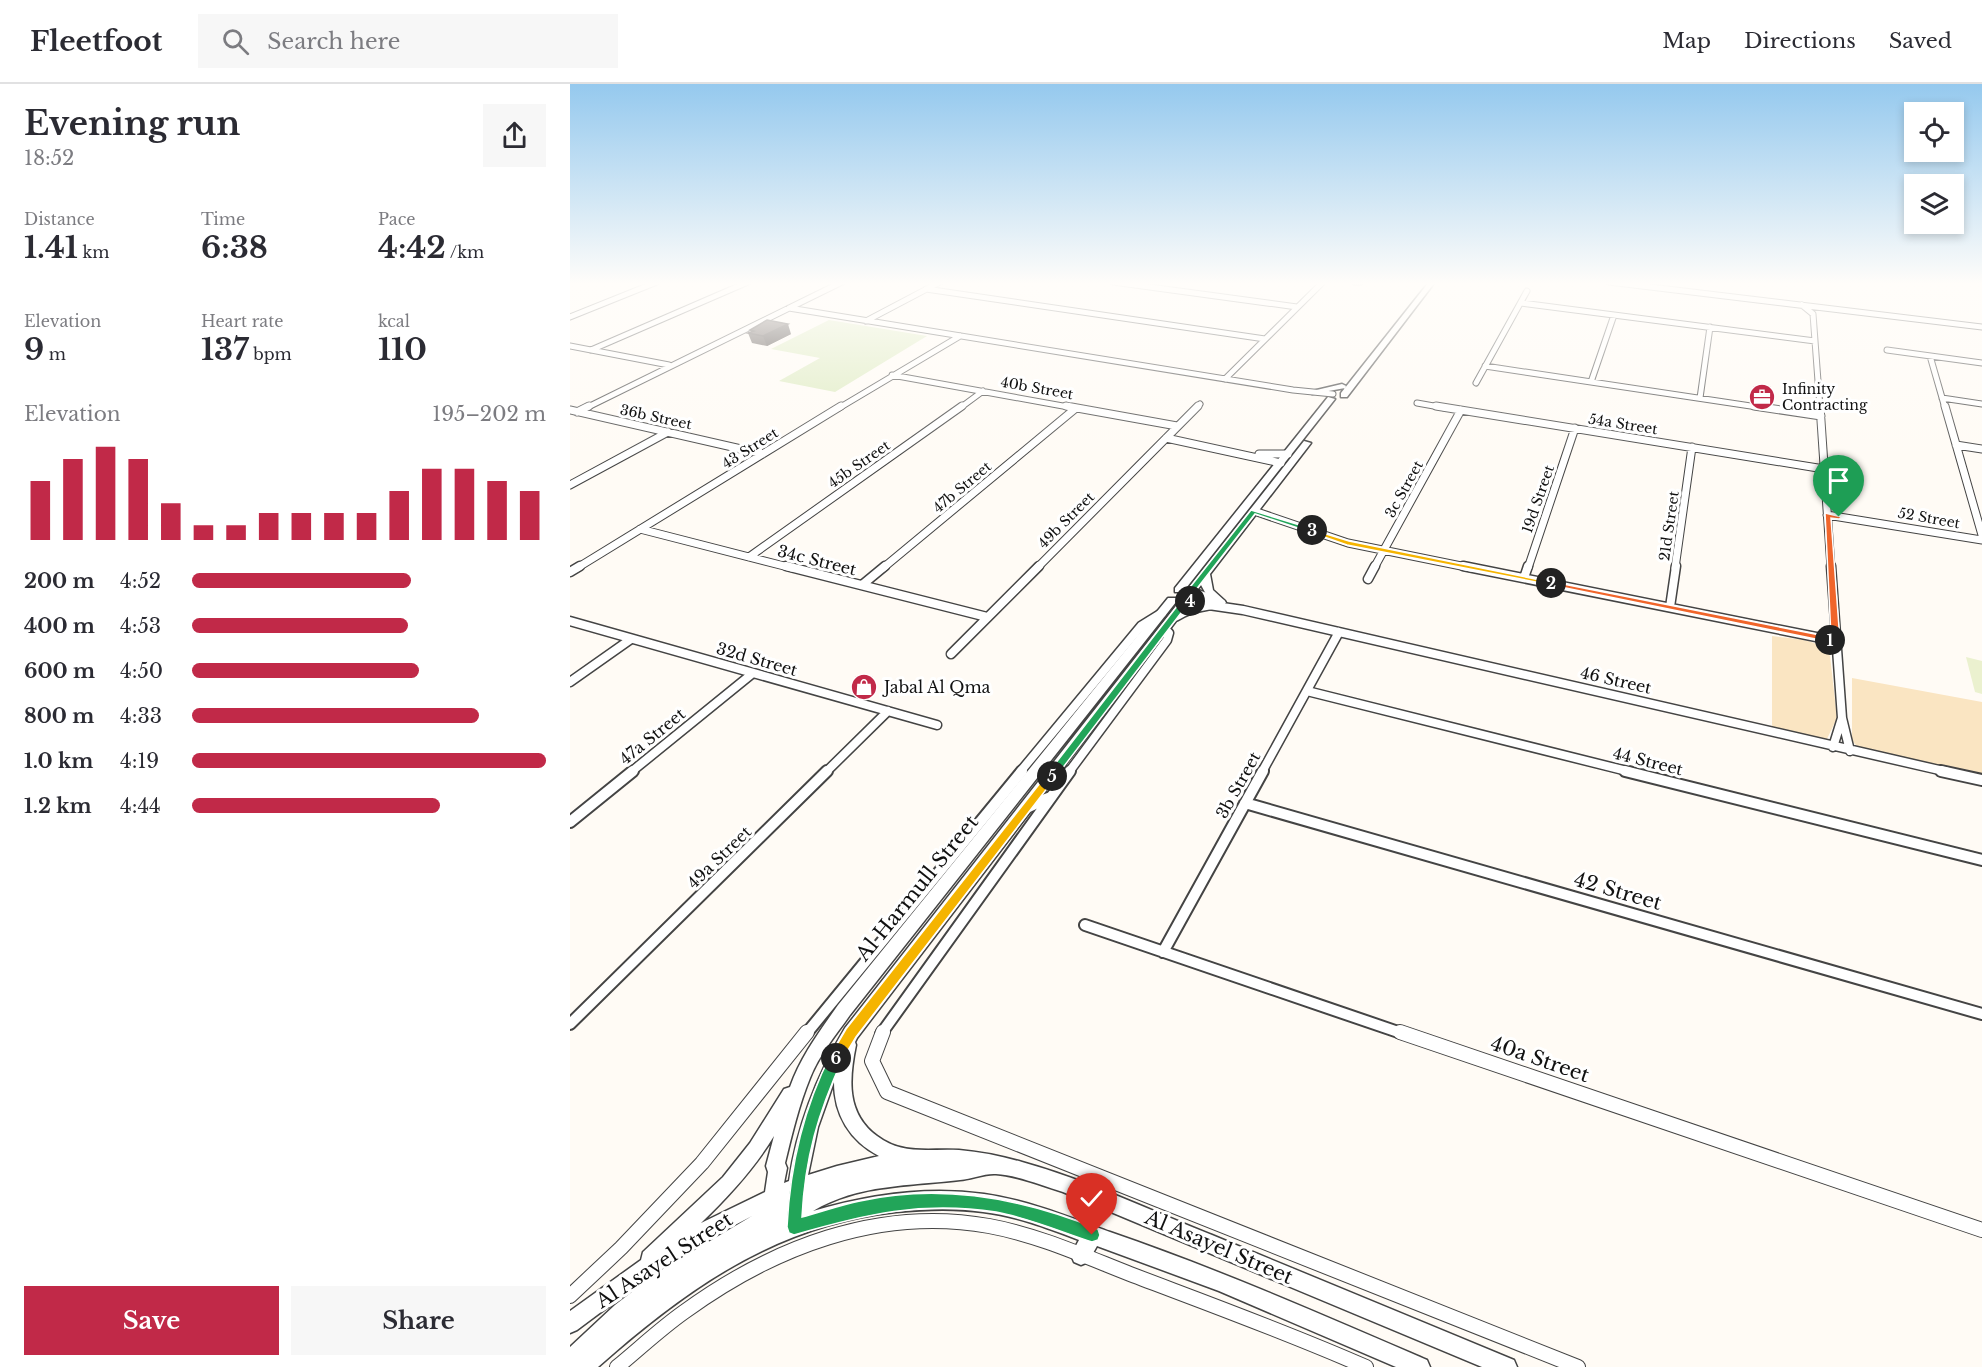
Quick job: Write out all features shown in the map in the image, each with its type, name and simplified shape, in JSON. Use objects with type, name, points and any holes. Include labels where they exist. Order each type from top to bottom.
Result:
[{"type":"street","points":[[591,350],[610,342]]},
{"type":"street","points":[[573,411],[717,342]]},
{"type":"street","name":"43 Street","points":[[570,572],[946,342]]},
{"type":"street","points":[[993,342],[1336,395]]},
{"type":"street","points":[[1225,379],[1262,342]]},
{"type":"street","name":"Al Harmull Street","points":[[772,1236],[778,1168],[776,1166],[788,1117],[803,1074],[819,1044],[844,1010],[1205,574],[1377,342]]},
{"type":"street","name":"Al Harmull Street","points":[[1184,597],[1281,463],[1381,342]]},
{"type":"street","points":[[1476,383],[1499,342]]},
{"type":"street","points":[[1591,382],[1605,342]]},
{"type":"street","points":[[1700,398],[1708,342]]},
{"type":"street","points":[[1815,342],[1842,718],[1850,751]]},
{"type":"street","points":[[570,346],[669,365]]},
{"type":"street","points":[[1887,350],[1982,363]]},
{"type":"street","points":[[1930,356],[1982,538]]},
{"type":"street","points":[[1485,366],[1821,416]]},
{"type":"street","name":"40b Street","points":[[892,375],[1177,426]]},
{"type":"street","name":"45b Street","points":[[749,556],[983,391]]},
{"type":"street","points":[[1312,393],[1336,395]]},
{"type":"street","points":[[1312,393],[1322,403],[1323,410]]},
{"type":"street","points":[[1942,398],[1982,404]]},
{"type":"street","name":"54a Street","points":[[1417,403],[1824,469]]},
{"type":"street","name":"49b Street","points":[[951,654],[1200,404]]},
{"type":"street","name":"47b Street","points":[[862,585],[1076,408]]},
{"type":"street","name":"3c Street","points":[[1368,579],[1461,410]]},
{"type":"street","name":"36b Street","points":[[573,411],[765,453]]},
{"type":"street","name":"19d Street","points":[[1524,578],[1575,429]]},
{"type":"street","points":[[570,485],[668,432]]},
{"type":"street","points":[[1166,438],[1281,463]]},
{"type":"street","points":[[1956,445],[1982,449]]},
{"type":"street","name":"21d Street","points":[[1670,607],[1692,447]]},
{"type":"street","points":[[1242,455],[1288,454]]},
{"type":"street","points":[[1972,500],[1982,502]]},
{"type":"street","points":[[1254,511],[1347,543],[1836,641]]},
{"type":"street","name":"52 Street","points":[[1827,513],[1982,538]]},
{"type":"street","name":"34c Street","points":[[640,529],[987,617]]},
{"type":"street","points":[[570,1296],[621,1248],[702,1163],[1141,626],[1218,604],[1204,583],[1205,574]]},
{"type":"street","name":"46 Street","points":[[1184,597],[1982,780]]},
{"type":"street","points":[[1165,620],[1169,633],[1167,640],[1050,797],[879,1037],[872,1061],[887,1092],[1073,1163],[1423,1308],[1578,1367]]},
{"type":"street","name":"Al Harmull Street","points":[[795,1219],[796,1188],[813,1109],[830,1070],[851,1033],[1027,808],[1165,620]]},
{"type":"street","name":"32d Street","points":[[570,621],[937,725]]},
{"type":"street","name":"3b Street","points":[[1163,952],[1339,632]]},
{"type":"street","points":[[570,682],[632,639]]},
{"type":"street","name":"47a Street","points":[[570,822],[753,673]]},
{"type":"street","name":"44 Street","points":[[1307,691],[1982,860]]},
{"type":"street","name":"49a Street","points":[[570,1024],[888,711]]},
{"type":"street","points":[[1833,747],[1842,718]]},
{"type":"street","points":[[1027,808],[1050,797]]},
{"type":"street","name":"42 Street","points":[[1245,803],[1982,1014]]},
{"type":"street","name":"40a Street","points":[[1085,925],[1982,1230]]},
{"type":"street","points":[[851,1033],[842,1077],[846,1113],[850,1122],[869,1141],[883,1150],[917,1159]]},
{"type":"street","points":[[631,1278],[743,1166],[803,1074]]},
{"type":"street","name":"Al Asayel Street","points":[[796,1188],[845,1173],[917,1159],[958,1159],[997,1164],[1063,1183],[1506,1367]]},
{"type":"street","points":[[795,1219],[824,1194],[910,1175],[965,1172],[997,1164]]},
{"type":"street","points":[[570,1362],[626,1310],[677,1270],[796,1188]]},
{"type":"street","name":"Al Asayel Street","points":[[582,1367],[645,1312],[680,1286],[714,1264],[772,1236],[795,1219],[897,1202],[933,1200],[996,1205],[1023,1211],[1208,1277],[1420,1367]]},
{"type":"street","name":"Al Asayel Street","points":[[570,1323],[631,1278],[716,1223],[773,1205]]},
{"type":"street","points":[[617,1367],[682,1314],[731,1281],[782,1254],[809,1242],[862,1227],[913,1221],[964,1222],[1012,1232],[1244,1316],[1366,1367]]},
{"type":"street","points":[[1082,1256],[1092,1235]]},
{"type":"green space","points":[[785,342],[917,342],[835,392],[779,381],[820,358],[771,349]]},
{"type":"green space","points":[[1966,657],[1982,661],[1982,694],[1975,692]]},
{"type":"sand","points":[[1772,636],[1812,643],[1826,650],[1830,656],[1837,718],[1826,741],[1772,730]]},
{"type":"sand","points":[[1852,678],[1982,702],[1982,776],[1862,751],[1852,741]]},
{"type":"place","name":"Infinity Contracting","points":[[1762,397]]},
{"type":"place","name":"Jabal Al Qma","points":[[864,687]]},
{"type":"route","points":[[1092,1235],[1023,1211],[996,1205],[969,1201],[933,1200],[897,1202],[860,1208],[794,1227],[796,1188],[802,1168],[801,1160],[813,1109],[830,1070],[851,1033],[1027,808],[1166,625],[1184,603],[1193,599],[1194,594],[1191,591],[1254,511],[1347,543],[1836,641],[1827,515],[1839,517]]}]
